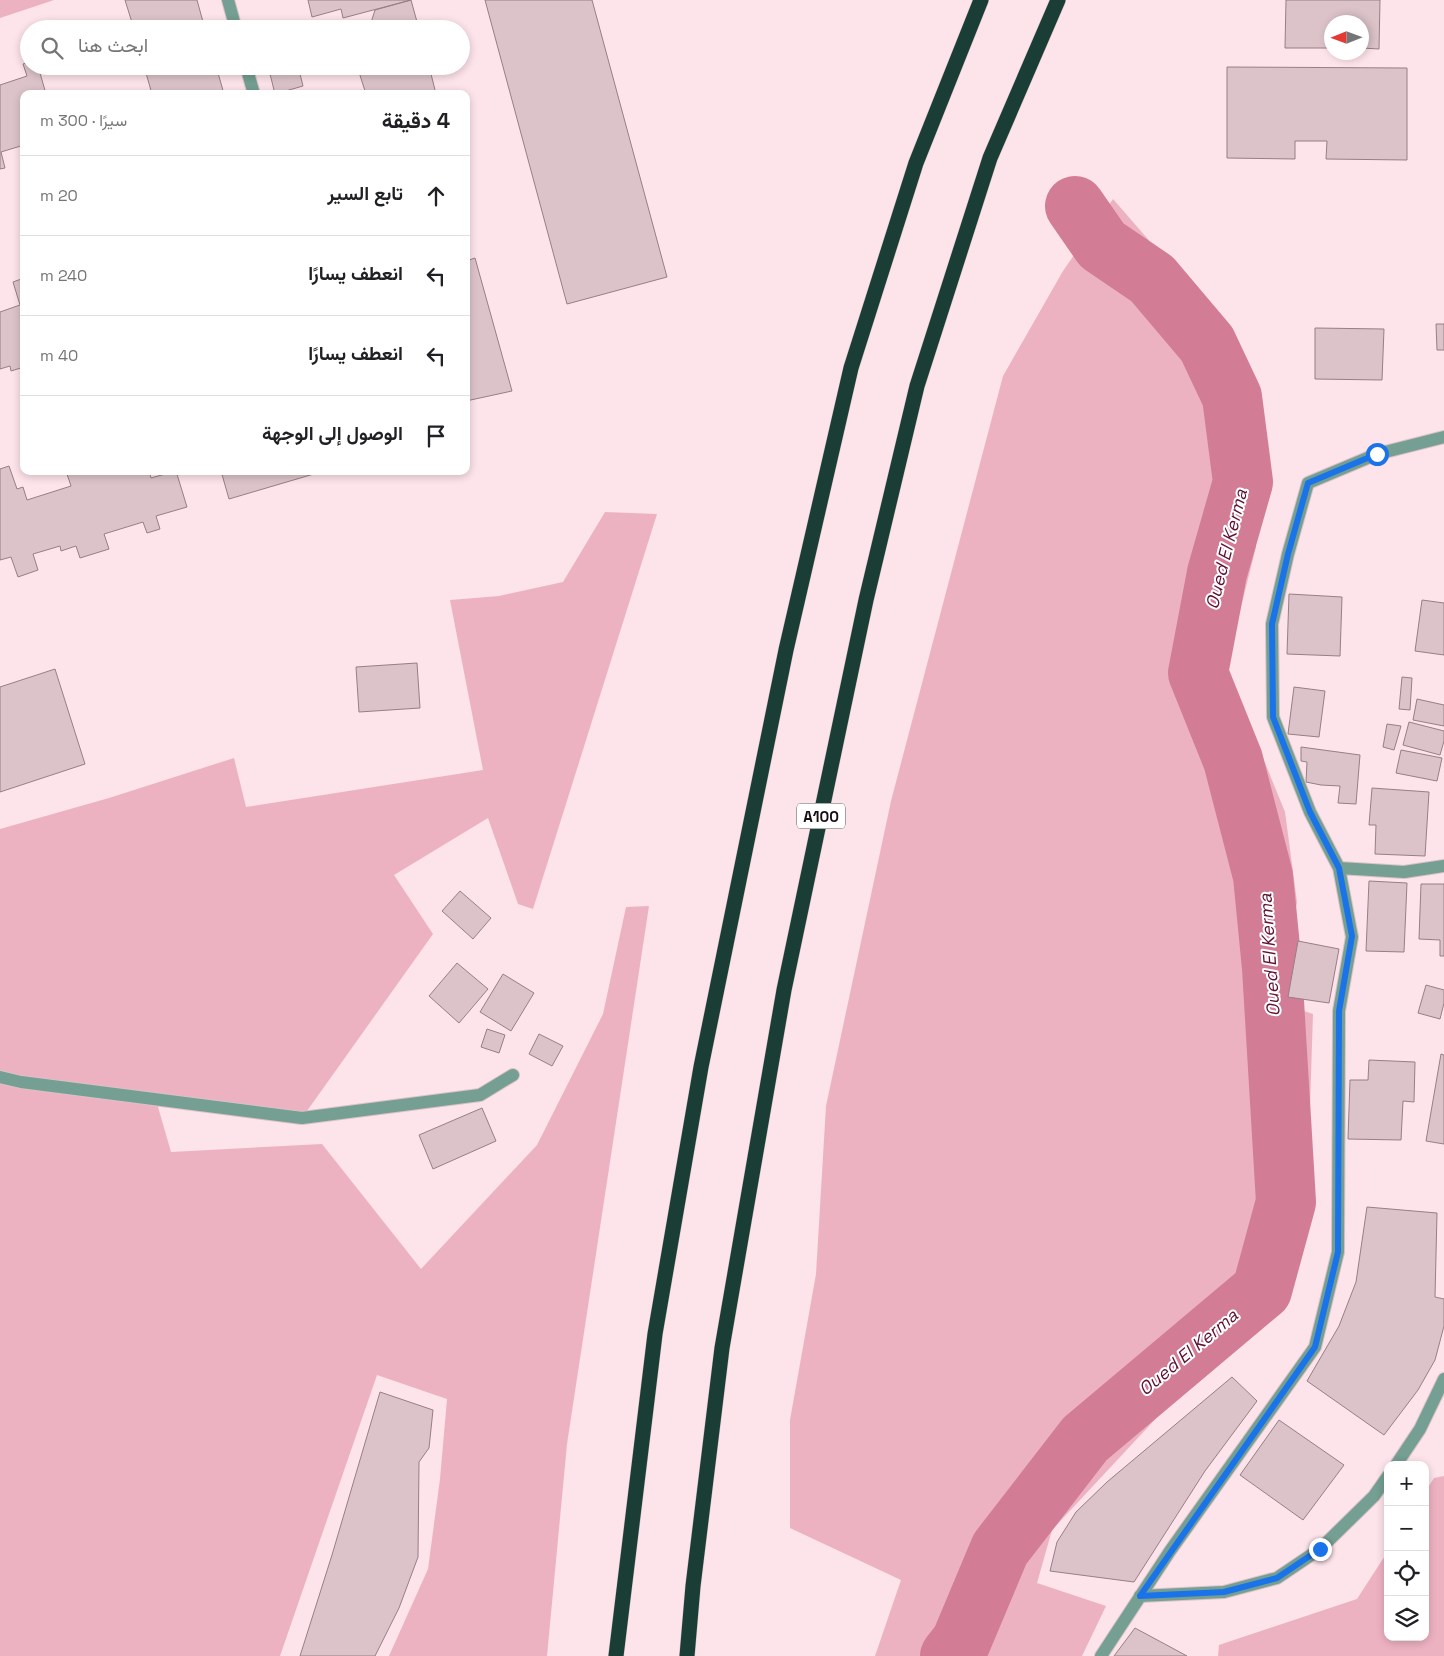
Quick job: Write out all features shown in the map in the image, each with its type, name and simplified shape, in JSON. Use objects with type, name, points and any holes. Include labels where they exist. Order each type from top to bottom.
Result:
[{"type":"highway","points":[[616,1656],[655,1334],[701,1068],[786,650],[851,368],[916,163],[982,0]]},
{"type":"highway","name":"A100","points":[[687,1656],[695,1567],[727,1319],[784,990],[866,600],[923,367],[990,158],[1058,0]]},
{"type":"street","points":[[228,0],[234,20]]},
{"type":"street","points":[[249,75],[253,90]]},
{"type":"street","points":[[1100,1656],[1315,1347],[1338,1252],[1339,1011],[1352,936],[1339,868],[1310,812],[1273,717],[1272,624],[1288,554],[1308,483],[1377,454],[1444,437]]},
{"type":"street","points":[[1339,868],[1404,872],[1444,866]]},
{"type":"street","points":[[0,1078],[302,1118],[480,1095],[513,1075]]},
{"type":"street","points":[[1399,1461],[1420,1429],[1444,1379]]},
{"type":"street","points":[[1140,1596],[1224,1592],[1277,1578],[1320,1549],[1374,1496],[1384,1482]]},
{"type":"shaded area","points":[[0,0],[54,0],[0,18]]},
{"type":"shaded area","points":[[1113,199],[1207,307],[1260,439],[1256,547],[1226,667],[1285,812],[1297,902],[1280,1003],[1313,1014],[1307,1200],[1278,1301],[1190,1382],[1052,1530],[1037,1583],[1106,1606],[1082,1656],[875,1656],[901,1580],[790,1528],[790,1420],[816,1274],[826,1106],[891,801],[1003,376],[1063,271]]},
{"type":"shaded area","points":[[605,512],[657,514],[533,909],[518,904],[488,818],[394,875],[433,934],[302,1118],[156,1100],[171,1152],[322,1144],[421,1269],[537,1145],[603,1014],[626,907],[649,906],[567,1444],[547,1656],[389,1656],[428,1569],[440,1479],[447,1399],[377,1375],[280,1656],[0,1656],[0,829],[109,798],[234,758],[246,807],[483,770],[450,600],[499,596],[563,582]]},
{"type":"shaded area","points":[[1444,1476],[1444,1656],[1218,1656],[1219,1645],[1357,1599],[1384,1557],[1384,1641],[1429,1641],[1429,1486],[1434,1478]]},
{"type":"building","points":[[125,0],[197,0],[203,20],[131,20]]},
{"type":"building","points":[[308,0],[411,0],[343,18],[341,9],[312,17]]},
{"type":"building","points":[[411,0],[417,20],[372,20],[375,10]]},
{"type":"building","points":[[485,0],[592,0],[667,277],[567,304]]},
{"type":"building","points":[[1286,0],[1380,0],[1379,49],[1369,48],[1369,15],[1324,15],[1324,48],[1285,48]]},
{"type":"building","points":[[1227,67],[1407,68],[1407,160],[1326,159],[1327,141],[1295,141],[1295,159],[1227,158]]},
{"type":"building","points":[[41,75],[45,90],[20,90],[20,146],[1,152],[5,168],[0,169],[0,85],[27,76]]},
{"type":"building","points":[[147,75],[219,75],[223,90],[151,90]]},
{"type":"building","points":[[270,75],[300,75],[303,86],[289,90],[274,90]]},
{"type":"building","points":[[360,75],[431,75],[435,90],[365,90]]},
{"type":"building","points":[[475,258],[512,391],[470,400],[470,260]]},
{"type":"building","points":[[20,279],[20,305],[13,282]]},
{"type":"building","points":[[20,305],[20,368],[11,371],[10,366],[0,369],[0,312]]},
{"type":"building","points":[[1436,324],[1444,324],[1444,350],[1437,350]]},
{"type":"building","points":[[1315,328],[1384,329],[1382,380],[1315,379]]},
{"type":"building","points":[[9,466],[17,489],[23,487],[27,500],[71,486],[67,475],[150,475],[151,478],[162,475],[177,475],[187,507],[156,516],[160,529],[147,533],[143,522],[104,534],[109,549],[80,558],[76,546],[61,551],[60,546],[33,554],[38,570],[18,577],[11,557],[0,560],[0,469]]},
{"type":"building","points":[[222,475],[310,475],[229,499]]},
{"type":"building","points":[[1289,594],[1342,597],[1340,656],[1287,654]]},
{"type":"building","points":[[1422,600],[1444,603],[1444,655],[1415,651]]},
{"type":"building","points":[[417,663],[420,708],[359,712],[356,667]]},
{"type":"building","points":[[55,669],[85,764],[0,792],[0,687]]},
{"type":"building","points":[[1402,677],[1412,678],[1410,710],[1399,709]]},
{"type":"building","points":[[1294,687],[1325,691],[1319,737],[1288,734]]},
{"type":"building","points":[[1417,699],[1444,705],[1444,726],[1413,720]]},
{"type":"building","points":[[1409,722],[1444,731],[1444,741],[1440,755],[1403,745]]},
{"type":"building","points":[[1387,724],[1401,726],[1394,750],[1383,747]]},
{"type":"building","points":[[1301,747],[1360,755],[1356,804],[1338,803],[1340,786],[1306,782],[1307,762],[1301,761]]},
{"type":"building","points":[[1401,750],[1442,758],[1437,781],[1396,773]]},
{"type":"building","points":[[1372,788],[1429,792],[1425,856],[1375,854],[1376,825],[1369,825]]},
{"type":"building","points":[[1369,881],[1407,883],[1404,952],[1366,951]]},
{"type":"building","points":[[1421,884],[1444,884],[1444,956],[1440,956],[1440,940],[1419,939]]},
{"type":"building","points":[[460,891],[491,918],[473,939],[442,911]]},
{"type":"building","points":[[1298,941],[1339,949],[1329,1003],[1288,997]]},
{"type":"building","points":[[457,963],[488,989],[459,1023],[429,996]]},
{"type":"building","points":[[503,974],[534,993],[511,1031],[480,1012]]},
{"type":"building","points":[[1426,985],[1444,990],[1444,1003],[1440,1019],[1418,1013]]},
{"type":"building","points":[[487,1029],[505,1035],[499,1053],[481,1047]]},
{"type":"building","points":[[539,1034],[563,1046],[552,1066],[529,1054]]},
{"type":"building","points":[[1441,1054],[1444,1055],[1444,1144],[1426,1141]]},
{"type":"building","points":[[1369,1060],[1415,1062],[1414,1102],[1403,1101],[1401,1140],[1348,1139],[1350,1080],[1368,1080]]},
{"type":"building","points":[[482,1108],[496,1141],[433,1169],[419,1135]]},
{"type":"building","points":[[1367,1207],[1437,1213],[1435,1297],[1444,1299],[1444,1326],[1435,1360],[1418,1390],[1384,1435],[1307,1381],[1339,1326],[1356,1282]]},
{"type":"building","points":[[1232,1377],[1257,1401],[1205,1471],[1134,1582],[1050,1571],[1057,1542],[1076,1512],[1107,1482]]},
{"type":"building","points":[[380,1392],[433,1410],[429,1448],[419,1462],[418,1557],[399,1608],[375,1656],[300,1656],[332,1555]]},
{"type":"building","points":[[1279,1420],[1344,1465],[1303,1520],[1240,1475]]},
{"type":"building","points":[[1135,1628],[1187,1656],[1114,1656]]},
{"type":"waterway","name":"Oued El Kerma","points":[[950,1656],[961,1642],[1000,1549],[1085,1439],[1262,1290],[1286,1202],[1272,968],[1263,876],[1233,760],[1198,673],[1217,573],[1243,482],[1232,397],[1207,344],[1152,279],[1102,245],[1075,206]]},
{"type":"route","points":[[1320,1549],[1277,1578],[1224,1592],[1140,1596],[1315,1347],[1338,1252],[1339,1011],[1352,936],[1339,868],[1310,812],[1273,717],[1272,624],[1288,554],[1308,483],[1377,454]]}]
